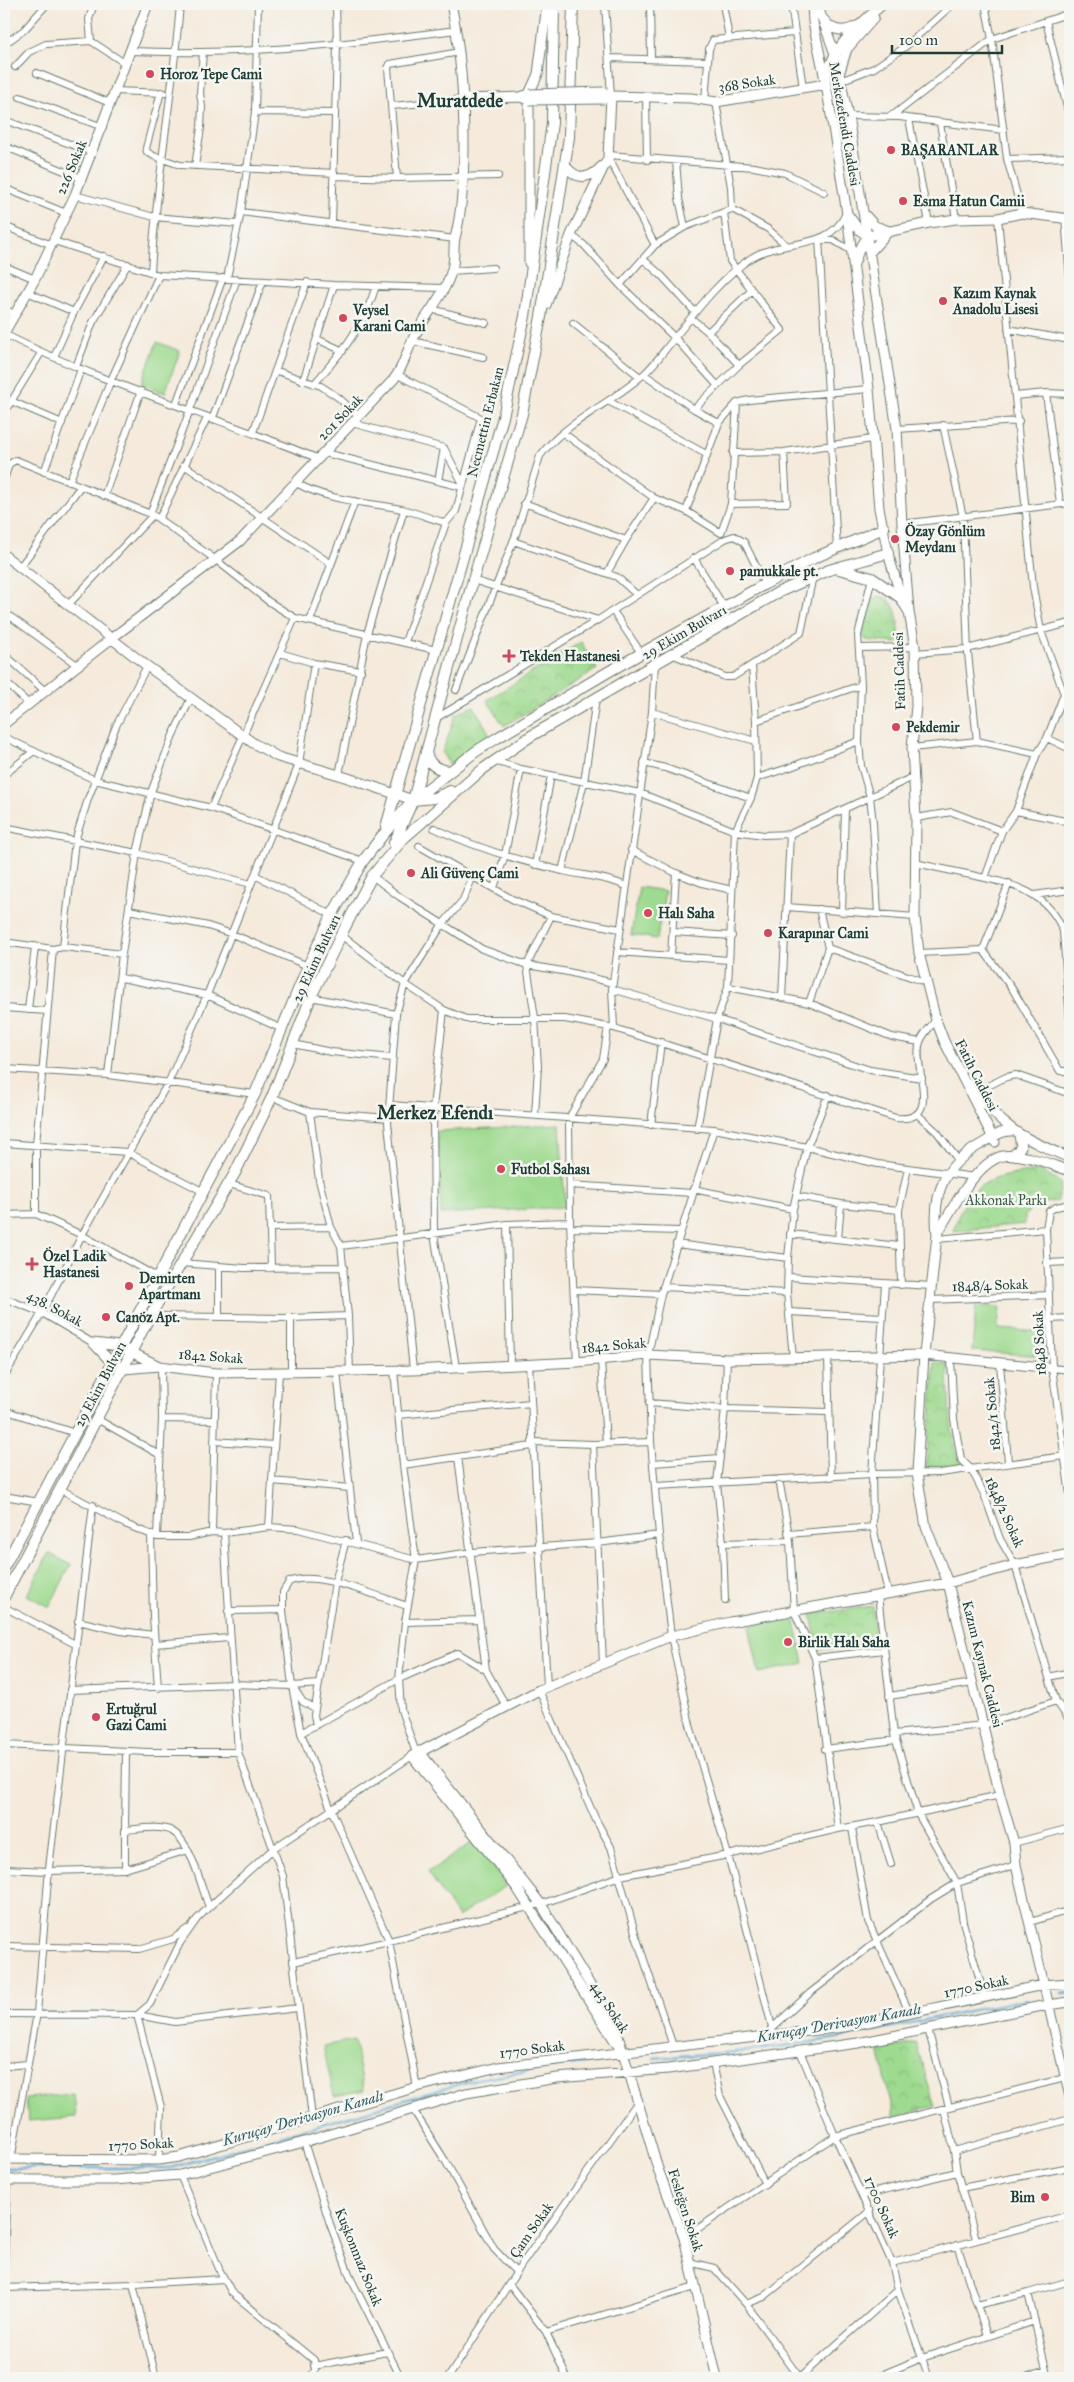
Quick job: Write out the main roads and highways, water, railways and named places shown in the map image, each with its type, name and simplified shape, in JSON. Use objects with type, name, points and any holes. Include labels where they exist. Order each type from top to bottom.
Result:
[{"type":"main road","name":"Necmettin Erbakan","points":[[382,836],[396,794],[503,417],[529,288],[552,123],[554,4]]},
{"type":"main road","points":[[381,865],[404,823],[413,800],[473,580],[522,414],[542,317],[565,165],[571,103],[573,4]]},
{"type":"main road","name":"29 Ekim Bulvarı","points":[[4,1567],[76,1433],[119,1346],[158,1278],[255,1094],[308,966],[332,915],[363,861],[382,836],[413,800],[490,743],[765,584],[837,548],[884,528]]},
{"type":"main road","name":"29 Ekim Bulvarı","points":[[4,1598],[150,1316],[229,1184],[272,1097],[311,997],[372,876],[381,865],[404,838],[469,780],[531,736],[779,592],[835,568],[888,553]]},
{"type":"main road","points":[[835,568],[872,578],[901,598]]},
{"type":"main road","points":[[426,752],[428,760],[433,766],[449,772]]},
{"type":"main road","points":[[413,800],[439,796],[469,780]]},
{"type":"waterway","name":"Kuruçay Derivasyon Kanalı","points":[[1061,1993],[1070,1992]]},
{"type":"waterway","name":"Kuruçay Derivasyon Kanalı","points":[[654,2058],[750,2051],[838,2038],[1027,1999]]},
{"type":"waterway","name":"Kuruçay Derivasyon Kanalı","points":[[4,2168],[170,2168],[477,2079],[562,2065],[606,2061]]},
{"type":"place","name":"Horoz Tepe Cami","points":[[150,74]]},
{"type":"place","name":"BAŞARANLAR","points":[[891,150]]},
{"type":"place","name":"Esma Hatun Camii","points":[[903,201]]},
{"type":"place","name":"Kazım Kaynak Anadolu Lisesi","points":[[943,301]]},
{"type":"place","name":"Veysel Karani Cami","points":[[343,318]]},
{"type":"place","name":"Özay Gönlüm Meydanı","points":[[895,539]]},
{"type":"place","name":"pamukkale pt.","points":[[730,571]]},
{"type":"place","name":"Tekden Hastanesi","points":[[509,656]]},
{"type":"place","name":"Pekdemir","points":[[896,727]]},
{"type":"place","name":"Ali Güvenç Cami","points":[[411,873]]},
{"type":"place","name":"Halı Saha","points":[[648,913]]},
{"type":"place","name":"Karapınar Cami","points":[[768,933]]},
{"type":"place","name":"Futbol Sahası","points":[[501,1169]]},
{"type":"place","name":"Özel Ladik Hastanesi","points":[[32,1264]]},
{"type":"place","name":"Demirten Apartmanı","points":[[129,1286]]},
{"type":"place","name":"Canöz Apt.","points":[[106,1317]]},
{"type":"place","name":"Birlik Halı Saha","points":[[788,1642]]},
{"type":"place","name":"Ertuğrul Gazi Cami","points":[[96,1717]]},
{"type":"place","name":"Bim","points":[[1045,2197]]},
{"type":"district","name":"Muratdede","points":[[460,100]]},
{"type":"district","name":"Merkez Efendı","points":[[435,1112]]},
{"type":"park label","name":"Akkonak Parkı","points":[[1006,1200]]}]
